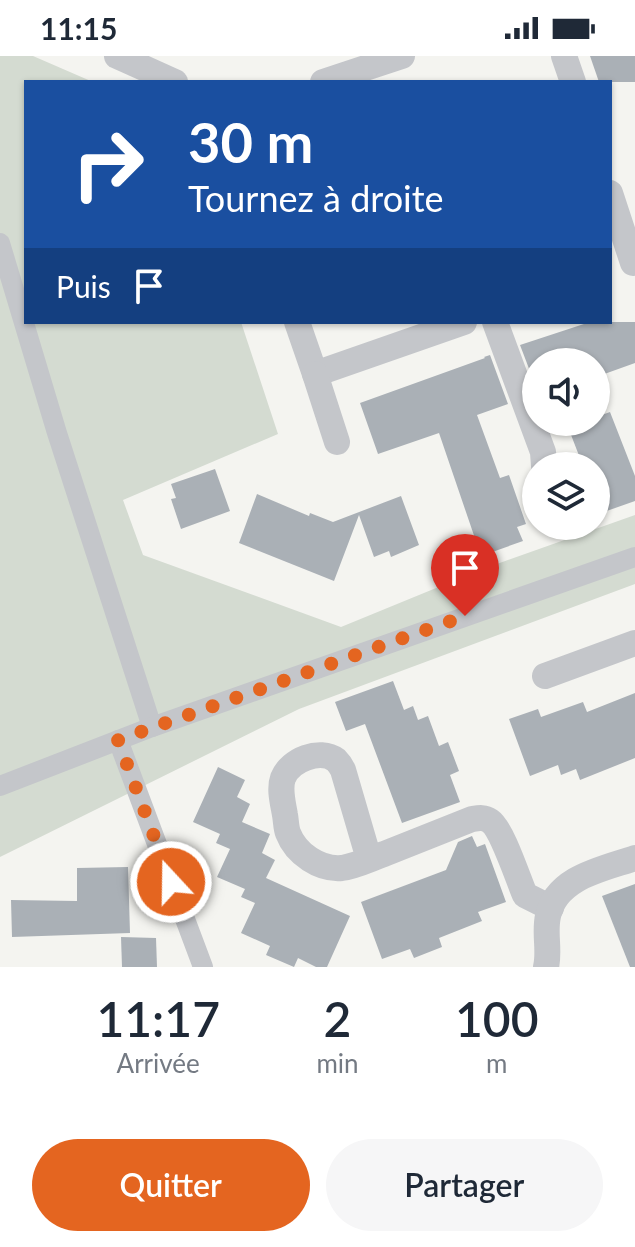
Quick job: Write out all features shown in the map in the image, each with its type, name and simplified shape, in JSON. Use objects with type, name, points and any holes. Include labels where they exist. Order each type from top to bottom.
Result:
[{"type":"street","points":[[117,56],[171,80]]},
{"type":"street","points":[[329,80],[402,56]]},
{"type":"street","points":[[564,56],[572,80]]},
{"type":"street","points":[[612,202],[626,265]]},
{"type":"street","points":[[0,243],[24,323]]},
{"type":"street","points":[[24,324],[152,727]]},
{"type":"street","points":[[298,324],[337,442]]},
{"type":"street","points":[[311,364],[457,324]]},
{"type":"street","points":[[496,324],[543,452]]},
{"type":"street","points":[[0,786],[152,727],[635,557]]},
{"type":"street","points":[[545,676],[635,643]]},
{"type":"street","points":[[118,740],[203,967]]},
{"type":"street","points":[[369,859],[454,825],[484,818],[502,834],[525,895],[551,908]]},
{"type":"street","points":[[546,967],[547,924],[556,898],[569,883],[635,858]]},
{"type":"shaded area","points":[[0,56],[33,56],[88,80],[24,80],[24,324],[242,324],[278,434],[123,500],[143,555],[341,627],[480,570],[565,540],[610,540],[610,524],[635,515],[635,584],[299,709],[0,857]]},
{"type":"building","points":[[590,56],[635,56],[635,82],[598,80]]},
{"type":"building","points":[[635,322],[635,363],[610,372],[610,348],[522,350],[520,345],[584,324]]},
{"type":"building","points":[[490,355],[508,404],[477,415],[500,478],[509,475],[522,512],[522,525],[517,527],[523,541],[481,556],[439,433],[378,454],[360,403]]},
{"type":"building","points":[[610,412],[635,476],[635,501],[610,510],[610,452],[578,452],[571,436],[610,436]]},
{"type":"building","points":[[215,469],[230,511],[181,529],[171,499],[176,498],[171,484]]},
{"type":"building","points":[[257,494],[309,516],[310,513],[333,522],[401,496],[419,545],[391,557],[389,551],[374,557],[359,515],[334,581],[239,543]]},
{"type":"building","points":[[393,681],[404,710],[413,706],[418,720],[428,716],[439,746],[448,742],[459,771],[450,775],[460,802],[402,823],[365,724],[346,731],[335,702]]},
{"type":"building","points":[[635,693],[635,758],[580,780],[576,769],[561,775],[558,765],[530,776],[509,719],[538,709],[541,717],[583,702],[587,712]]},
{"type":"building","points":[[218,767],[245,780],[237,797],[250,804],[242,822],[270,834],[262,853],[275,860],[266,878],[350,916],[327,967],[316,967],[298,958],[294,967],[266,955],[270,946],[241,933],[255,903],[241,897],[245,889],[217,877],[230,849],[216,843],[220,834],[193,822]]},
{"type":"building","points":[[472,836],[477,847],[485,844],[506,902],[478,912],[482,921],[439,938],[442,947],[414,958],[410,949],[382,959],[361,902],[446,870],[458,842]]},
{"type":"building","points":[[128,867],[130,933],[12,937],[11,900],[77,901],[77,868]]},
{"type":"building","points":[[635,884],[635,967],[630,967],[602,896]]},
{"type":"building","points":[[121,937],[156,938],[157,967],[122,967]]},
{"type":"route","points":[[171,882],[118,740],[465,616]]}]
